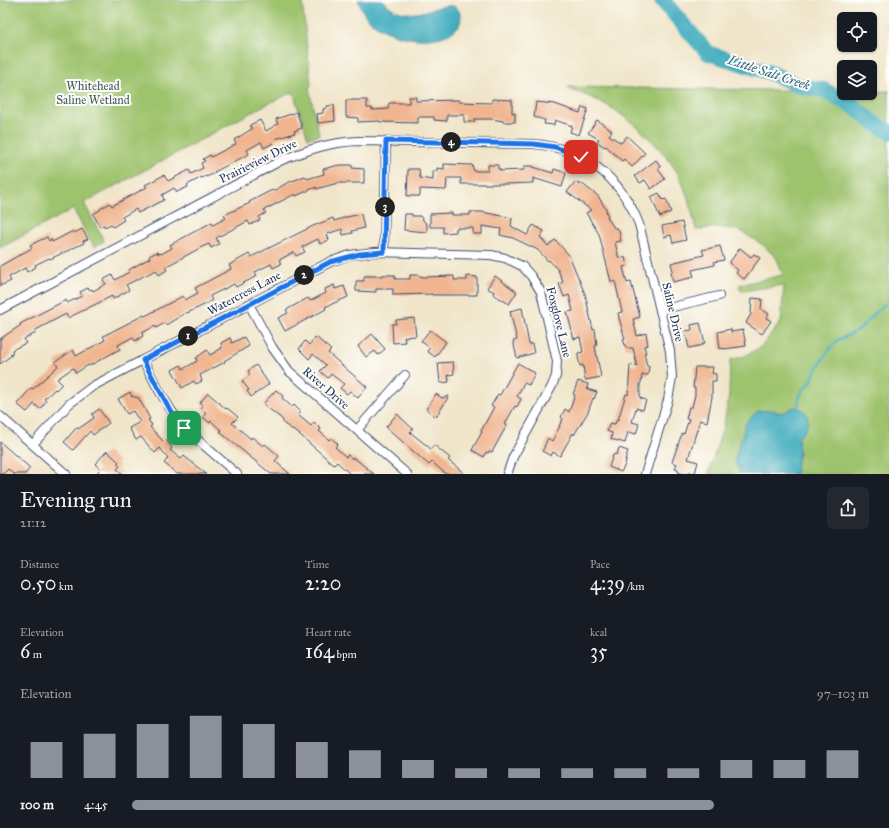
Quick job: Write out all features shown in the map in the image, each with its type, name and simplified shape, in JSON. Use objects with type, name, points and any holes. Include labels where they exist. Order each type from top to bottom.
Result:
[{"type":"street","name":"Prairieview Drive","points":[[0,310],[291,156],[310,149],[338,143],[386,141],[541,144],[568,151],[598,168]]},
{"type":"street","points":[[384,252],[386,141]]},
{"type":"street","name":"Saline Drive","points":[[598,168],[623,193],[636,218],[670,351],[671,383],[668,400],[645,474]]},
{"type":"street","name":"Watercress Lane","points":[[33,444],[69,404],[93,386],[330,262],[360,254],[384,252],[491,255],[505,258],[522,266]]},
{"type":"street","name":"Foxglove Lane","points":[[507,474],[513,457],[552,386],[557,371],[556,350],[541,292],[531,276],[522,266]]},
{"type":"street","points":[[660,310],[719,296]]},
{"type":"street","name":"River Drive","points":[[249,304],[272,347],[283,363],[297,378],[407,474]]},
{"type":"street","points":[[143,360],[178,421],[237,474]]},
{"type":"street","points":[[357,430],[405,375]]},
{"type":"street","points":[[0,416],[66,474]]},
{"type":"green space","name":"Whitehead Saline Wetland","points":[[0,0],[302,0],[311,85],[309,88],[319,135],[308,138],[293,92],[263,106],[84,203],[104,241],[94,247],[73,209],[0,248]]},
{"type":"green space","points":[[568,87],[837,91],[837,100],[877,100],[877,92],[889,91],[889,474],[708,474],[723,428],[729,396],[730,360],[745,356],[762,346],[781,322],[784,285],[741,291],[739,285],[783,275],[777,259],[763,245],[739,230],[717,227],[696,230],[684,187],[678,174],[663,153],[631,122],[620,114],[597,100],[568,89]]},
{"type":"water","points":[[358,0],[382,0],[395,10],[403,13],[418,13],[443,6],[453,6],[459,10],[461,20],[456,29],[447,35],[437,38],[425,39],[400,36],[378,27],[370,21],[366,17]]},
{"type":"water","points":[[793,407],[801,409],[808,418],[805,431],[798,438],[799,452],[796,474],[741,474],[735,460],[745,424],[758,411],[772,410],[783,413]]},
{"type":"building","points":[[409,97],[416,97],[416,101],[459,100],[459,102],[492,103],[492,99],[512,100],[512,113],[515,113],[515,122],[503,122],[492,119],[474,119],[474,122],[464,122],[464,115],[447,115],[447,121],[434,120],[434,117],[418,117],[418,123],[380,121],[358,122],[358,118],[346,117],[346,100],[367,100],[367,108],[372,108],[372,110],[388,109],[389,103],[409,103]]},
{"type":"building","points":[[536,102],[555,104],[580,113],[582,107],[588,109],[579,135],[570,132],[572,126],[555,120],[554,125],[544,124],[545,120],[534,117]]},
{"type":"building","points":[[334,105],[335,121],[318,123],[317,114],[323,113],[323,109],[327,108],[327,106]]},
{"type":"building","points":[[297,112],[302,128],[294,131],[295,133],[275,139],[276,140],[273,143],[264,148],[261,142],[247,150],[249,154],[214,172],[215,173],[202,177],[187,185],[188,187],[177,192],[174,188],[162,195],[164,200],[138,213],[136,209],[122,217],[124,220],[113,227],[111,224],[105,227],[104,225],[100,227],[93,214],[110,203],[112,206],[147,187],[145,185],[164,175],[168,181],[189,170],[191,174],[203,168],[201,163],[205,161],[203,159],[210,155],[211,157],[236,144],[234,140],[252,129],[250,125],[260,120],[266,131],[278,124],[276,119]]},
{"type":"building","points":[[597,120],[612,131],[609,135],[621,143],[627,136],[645,153],[632,167],[624,159],[622,161],[606,146],[605,147],[597,142],[599,139],[588,133]]},
{"type":"building","points":[[656,160],[661,167],[658,169],[665,179],[651,189],[645,180],[640,183],[635,176]]},
{"type":"building","points":[[444,164],[472,165],[474,171],[488,171],[488,165],[498,165],[498,169],[500,169],[500,171],[524,170],[524,166],[533,166],[553,173],[554,169],[566,173],[562,187],[533,178],[533,183],[461,184],[461,178],[447,178],[446,190],[420,189],[420,196],[407,196],[408,169],[419,169],[420,178],[433,180],[433,171],[437,171],[437,168],[444,169]]},
{"type":"building","points":[[339,165],[352,165],[352,168],[364,169],[364,183],[338,183],[316,189],[316,187],[296,196],[295,194],[264,210],[266,213],[259,217],[260,220],[250,225],[248,221],[216,238],[219,244],[211,248],[209,244],[202,247],[165,267],[167,270],[159,275],[156,270],[126,285],[129,290],[113,299],[112,296],[68,318],[66,314],[34,331],[36,333],[24,339],[26,343],[12,350],[13,352],[10,354],[12,355],[0,364],[0,339],[21,325],[20,324],[66,300],[67,303],[82,296],[80,292],[88,288],[90,290],[92,289],[93,291],[106,284],[103,280],[112,275],[115,280],[150,258],[149,256],[157,252],[158,254],[161,254],[172,248],[170,245],[212,222],[213,225],[226,218],[224,215],[250,203],[249,202],[270,191],[305,176],[307,179],[324,174],[323,169]]},
{"type":"building","points":[[575,182],[580,185],[581,183],[598,196],[607,211],[607,217],[614,228],[617,228],[619,231],[621,241],[615,242],[619,259],[625,257],[627,266],[623,267],[627,283],[631,282],[640,317],[633,319],[637,336],[646,333],[648,345],[644,346],[646,353],[644,353],[647,366],[649,366],[648,375],[642,375],[640,383],[640,398],[646,400],[643,410],[636,408],[632,422],[639,424],[636,434],[628,432],[625,443],[611,439],[612,433],[607,431],[610,423],[615,424],[617,419],[618,420],[626,394],[628,395],[630,365],[637,366],[633,348],[626,348],[623,339],[625,339],[618,313],[622,312],[615,281],[611,282],[599,234],[586,213],[591,210],[567,192]]},
{"type":"building","points":[[659,193],[663,200],[666,199],[671,212],[660,217],[651,197]]},
{"type":"building","points":[[470,212],[482,212],[512,218],[511,226],[527,235],[533,225],[544,231],[540,237],[548,246],[555,240],[569,255],[585,294],[593,330],[595,329],[597,345],[595,346],[601,377],[585,380],[583,365],[580,366],[578,357],[578,353],[583,352],[580,337],[574,339],[567,312],[573,311],[569,295],[564,297],[559,284],[563,282],[558,270],[538,250],[513,238],[500,235],[501,229],[482,226],[482,234],[473,234],[473,228],[456,228],[456,232],[443,233],[443,227],[430,227],[430,214],[452,213],[452,215],[470,215]]},
{"type":"building","points":[[361,214],[364,228],[352,231],[353,233],[343,235],[342,229],[327,234],[329,240],[320,244],[318,239],[302,247],[305,252],[296,256],[294,252],[279,260],[281,264],[273,268],[271,264],[255,272],[257,276],[236,287],[234,284],[210,296],[212,300],[204,305],[187,312],[166,325],[165,323],[156,328],[155,326],[142,333],[143,336],[135,341],[133,337],[118,345],[120,349],[89,366],[88,365],[76,373],[73,368],[57,379],[62,384],[44,399],[46,401],[40,409],[34,404],[27,412],[17,404],[31,388],[33,389],[58,366],[55,362],[73,350],[76,356],[105,340],[103,336],[183,296],[185,300],[198,293],[195,288],[231,269],[229,265],[249,254],[251,257],[313,226],[333,218],[334,221]]},
{"type":"building","points":[[405,214],[420,216],[427,225],[427,232],[404,230]]},
{"type":"building","points":[[682,222],[686,240],[673,243],[671,235],[664,237],[662,226]]},
{"type":"building","points":[[82,229],[88,239],[83,241],[84,243],[35,265],[36,267],[27,272],[25,268],[9,277],[11,281],[0,286],[0,266],[32,248],[30,245],[47,237],[49,241],[51,239],[52,242],[73,231],[74,233]]},
{"type":"building","points":[[720,246],[724,260],[714,262],[715,265],[692,270],[694,277],[673,282],[671,263],[704,255],[702,250]]},
{"type":"building","points":[[740,248],[751,257],[754,254],[760,258],[744,279],[736,273],[738,270],[729,263]]},
{"type":"building","points":[[395,275],[395,279],[410,279],[410,275],[419,275],[424,277],[454,276],[454,280],[467,280],[467,276],[477,277],[477,295],[393,295],[393,289],[376,289],[376,292],[356,291],[356,281],[364,281],[364,276]]},
{"type":"building","points":[[495,276],[517,292],[509,304],[493,294],[494,292],[487,288]]},
{"type":"building","points":[[334,285],[335,289],[344,286],[348,297],[325,307],[326,309],[285,331],[278,318],[288,313],[286,310],[308,298],[310,301],[326,293],[325,289]]},
{"type":"building","points":[[752,298],[762,299],[761,309],[769,314],[766,318],[771,321],[762,334],[746,323],[751,314]]},
{"type":"building","points":[[522,308],[529,344],[532,344],[534,353],[517,358],[513,341],[517,340],[510,311]]},
{"type":"building","points":[[414,318],[416,336],[404,337],[405,342],[393,343],[392,324],[396,324],[396,320]]},
{"type":"building","points":[[700,323],[705,343],[702,343],[703,345],[689,348],[685,331],[692,330],[691,325]]},
{"type":"building","points":[[731,329],[731,332],[743,330],[746,346],[720,349],[718,332]]},
{"type":"building","points":[[430,330],[446,342],[435,357],[427,351],[430,348],[421,341]]},
{"type":"building","points":[[372,334],[385,349],[378,355],[375,351],[366,357],[358,346]]},
{"type":"building","points":[[244,337],[249,346],[224,361],[225,362],[200,375],[202,381],[196,384],[194,381],[182,388],[172,370],[181,365],[183,369],[197,361],[196,358],[207,350],[210,355],[222,348],[221,343],[230,338],[232,343]]},
{"type":"building","points":[[316,337],[331,350],[328,353],[367,387],[358,398],[350,391],[347,394],[340,388],[344,384],[331,374],[328,378],[320,371],[326,365],[313,354],[309,359],[299,349],[305,341],[309,345]]},
{"type":"building","points":[[453,362],[454,374],[448,375],[449,382],[440,383],[438,363]]},
{"type":"building","points":[[518,363],[535,373],[529,385],[524,383],[517,396],[521,399],[517,407],[515,406],[505,424],[507,425],[492,452],[486,452],[484,457],[472,450],[494,407],[491,406],[498,394],[500,395]]},
{"type":"building","points":[[256,365],[269,384],[251,397],[247,391],[249,390],[242,381],[250,375],[248,371]]},
{"type":"building","points":[[695,367],[713,367],[712,373],[716,374],[716,381],[712,381],[712,397],[707,422],[700,420],[688,459],[698,462],[695,473],[690,472],[690,474],[684,474],[678,472],[678,469],[675,468],[677,464],[672,462],[682,433],[684,434],[689,419],[686,419],[689,407],[692,407],[695,395],[695,388],[693,388]]},
{"type":"building","points":[[578,381],[588,384],[587,389],[597,392],[588,412],[574,435],[573,433],[560,456],[553,452],[551,456],[542,451],[548,438],[552,441],[563,419],[561,417],[565,409],[569,412]]},
{"type":"building","points":[[276,390],[292,407],[294,405],[301,412],[298,415],[311,426],[314,422],[321,429],[319,431],[329,440],[331,438],[338,444],[335,447],[346,457],[348,455],[352,459],[353,457],[374,474],[350,474],[337,462],[334,465],[299,434],[284,424],[282,419],[263,404]]},
{"type":"building","points":[[130,392],[132,397],[138,397],[150,419],[148,420],[152,425],[150,427],[164,442],[166,440],[172,448],[170,450],[181,459],[184,456],[206,474],[177,474],[164,463],[168,458],[160,448],[155,453],[141,437],[136,440],[129,428],[140,422],[133,411],[127,414],[118,399]]},
{"type":"building","points":[[208,393],[226,409],[227,408],[238,417],[232,423],[251,439],[252,437],[263,446],[265,444],[279,456],[275,461],[290,474],[271,474],[220,432],[222,431],[211,421],[210,423],[203,417],[206,413],[201,408],[203,406],[200,403]]},
{"type":"building","points":[[436,394],[442,398],[449,396],[436,417],[426,409]]},
{"type":"building","points":[[99,409],[109,423],[93,435],[90,431],[73,450],[64,442],[77,427],[78,429],[94,418],[92,414]]},
{"type":"building","points":[[397,414],[413,429],[410,432],[431,449],[434,445],[450,458],[448,460],[465,474],[446,474],[432,462],[429,465],[404,443],[386,427]]},
{"type":"building","points":[[0,442],[30,468],[25,474],[13,474],[8,469],[3,474],[0,474]]},
{"type":"building","points":[[619,448],[628,451],[625,465],[621,472],[609,467],[613,455],[617,454]]},
{"type":"building","points":[[107,451],[119,462],[117,464],[120,466],[117,469],[123,474],[96,474],[100,469],[95,464]]},
{"type":"waterway","name":"Little Salt Creek","points":[[662,0],[708,53],[771,73],[800,86],[824,90],[853,106],[874,123],[889,132]]},
{"type":"waterway","points":[[798,408],[802,391],[811,382],[815,371],[831,347],[838,340],[859,330],[889,301]]},
{"type":"route","points":[[184,428],[172,413],[143,360],[323,265],[360,254],[384,252],[386,141],[541,144],[568,151],[581,157]]}]
